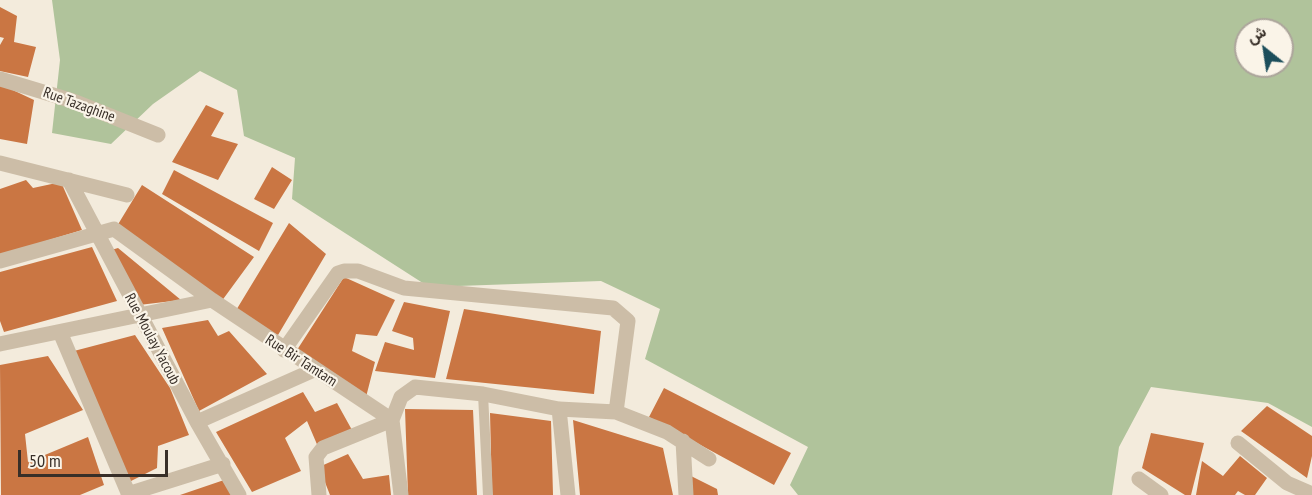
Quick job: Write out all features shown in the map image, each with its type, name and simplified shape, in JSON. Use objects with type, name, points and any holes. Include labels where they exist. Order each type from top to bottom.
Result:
[{"type":"street","name":"Rue Tazaghine","points":[[0,78],[73,101],[158,135]]},
{"type":"street","points":[[0,163],[126,195]]},
{"type":"street","name":"Rue Moulay Yacoub","points":[[69,180],[139,316],[239,495]]},
{"type":"street","name":"Rue Bir Tamtam","points":[[96,234],[114,229],[284,350],[393,420]]},
{"type":"street","points":[[0,261],[96,234]]},
{"type":"street","points":[[284,350],[338,273],[344,271],[358,271],[404,288],[613,308],[628,321],[616,412]]},
{"type":"street","points":[[0,344],[212,300]]},
{"type":"street","points":[[60,332],[129,494],[223,464]]},
{"type":"street","points":[[197,422],[314,370]]},
{"type":"street","points":[[401,495],[393,420],[401,397],[415,387],[483,393],[560,408],[616,412],[650,424],[683,441],[709,459]]},
{"type":"street","points":[[560,408],[568,495]]},
{"type":"street","points":[[319,495],[316,457],[323,448],[393,420]]},
{"type":"street","points":[[683,441],[686,495]]},
{"type":"street","points":[[1238,443],[1287,483],[1312,494]]},
{"type":"street","points":[[1139,478],[1161,495]]},
{"type":"lane","points":[[483,393],[488,495]]},
{"type":"green space","points":[[52,0],[1312,0],[1312,427],[1268,403],[1151,387],[1119,447],[1112,495],[798,495],[790,485],[808,447],[645,359],[660,309],[601,281],[429,287],[292,199],[295,158],[244,136],[237,90],[200,71],[153,104],[111,144],[52,133],[60,60]]},
{"type":"building","points":[[0,7],[17,16],[14,42],[36,47],[28,77],[0,71],[0,45],[4,38],[0,37]]},
{"type":"building","points":[[0,84],[34,100],[27,144],[0,139]]},
{"type":"building","points":[[206,105],[224,113],[211,136],[238,144],[218,180],[172,162]]},
{"type":"building","points":[[272,167],[292,180],[274,209],[254,199]]},
{"type":"building","points":[[174,170],[273,223],[259,251],[162,194]]},
{"type":"building","points":[[26,180],[33,188],[61,182],[82,230],[0,255],[0,189]]},
{"type":"building","points":[[142,185],[254,257],[221,302],[117,226]]},
{"type":"building","points":[[289,223],[326,254],[278,335],[235,312]]},
{"type":"building","points":[[92,247],[117,301],[4,332],[0,321],[0,272]]},
{"type":"building","points":[[118,248],[181,300],[139,305],[108,251]]},
{"type":"building","points":[[344,277],[395,300],[377,336],[356,334],[352,351],[375,362],[366,397],[297,350]]},
{"type":"building","points":[[404,302],[450,311],[435,378],[375,371],[385,342],[414,350],[413,338],[392,331]]},
{"type":"building","points":[[464,309],[601,331],[594,394],[446,379]]},
{"type":"building","points":[[208,320],[218,336],[229,331],[267,374],[199,411],[162,328]]},
{"type":"building","points":[[135,335],[170,388],[189,435],[158,446],[157,468],[127,483],[74,351]]},
{"type":"building","points":[[48,356],[83,410],[25,434],[28,462],[88,437],[104,485],[80,495],[1,495],[0,365]]},
{"type":"building","points":[[664,388],[791,453],[774,485],[649,417]]},
{"type":"building","points":[[303,392],[315,412],[337,403],[352,430],[319,449],[307,421],[285,438],[301,471],[252,492],[216,432]]},
{"type":"building","points":[[1267,406],[1312,436],[1312,456],[1307,478],[1241,431]]},
{"type":"building","points":[[405,409],[473,410],[477,495],[408,495]]},
{"type":"building","points":[[490,413],[551,421],[553,495],[492,495]]},
{"type":"building","points":[[573,420],[663,448],[673,495],[580,495]]},
{"type":"building","points":[[1151,433],[1204,443],[1191,495],[1185,495],[1142,468]]},
{"type":"building","points":[[348,454],[363,479],[389,475],[391,495],[330,495],[319,467]]},
{"type":"building","points":[[1240,456],[1267,478],[1255,495],[1245,495],[1238,491],[1235,495],[1196,495],[1202,461],[1223,476]]},
{"type":"building","points":[[689,475],[717,489],[718,495],[691,495]]},
{"type":"building","points":[[227,479],[235,495],[180,495]]}]
